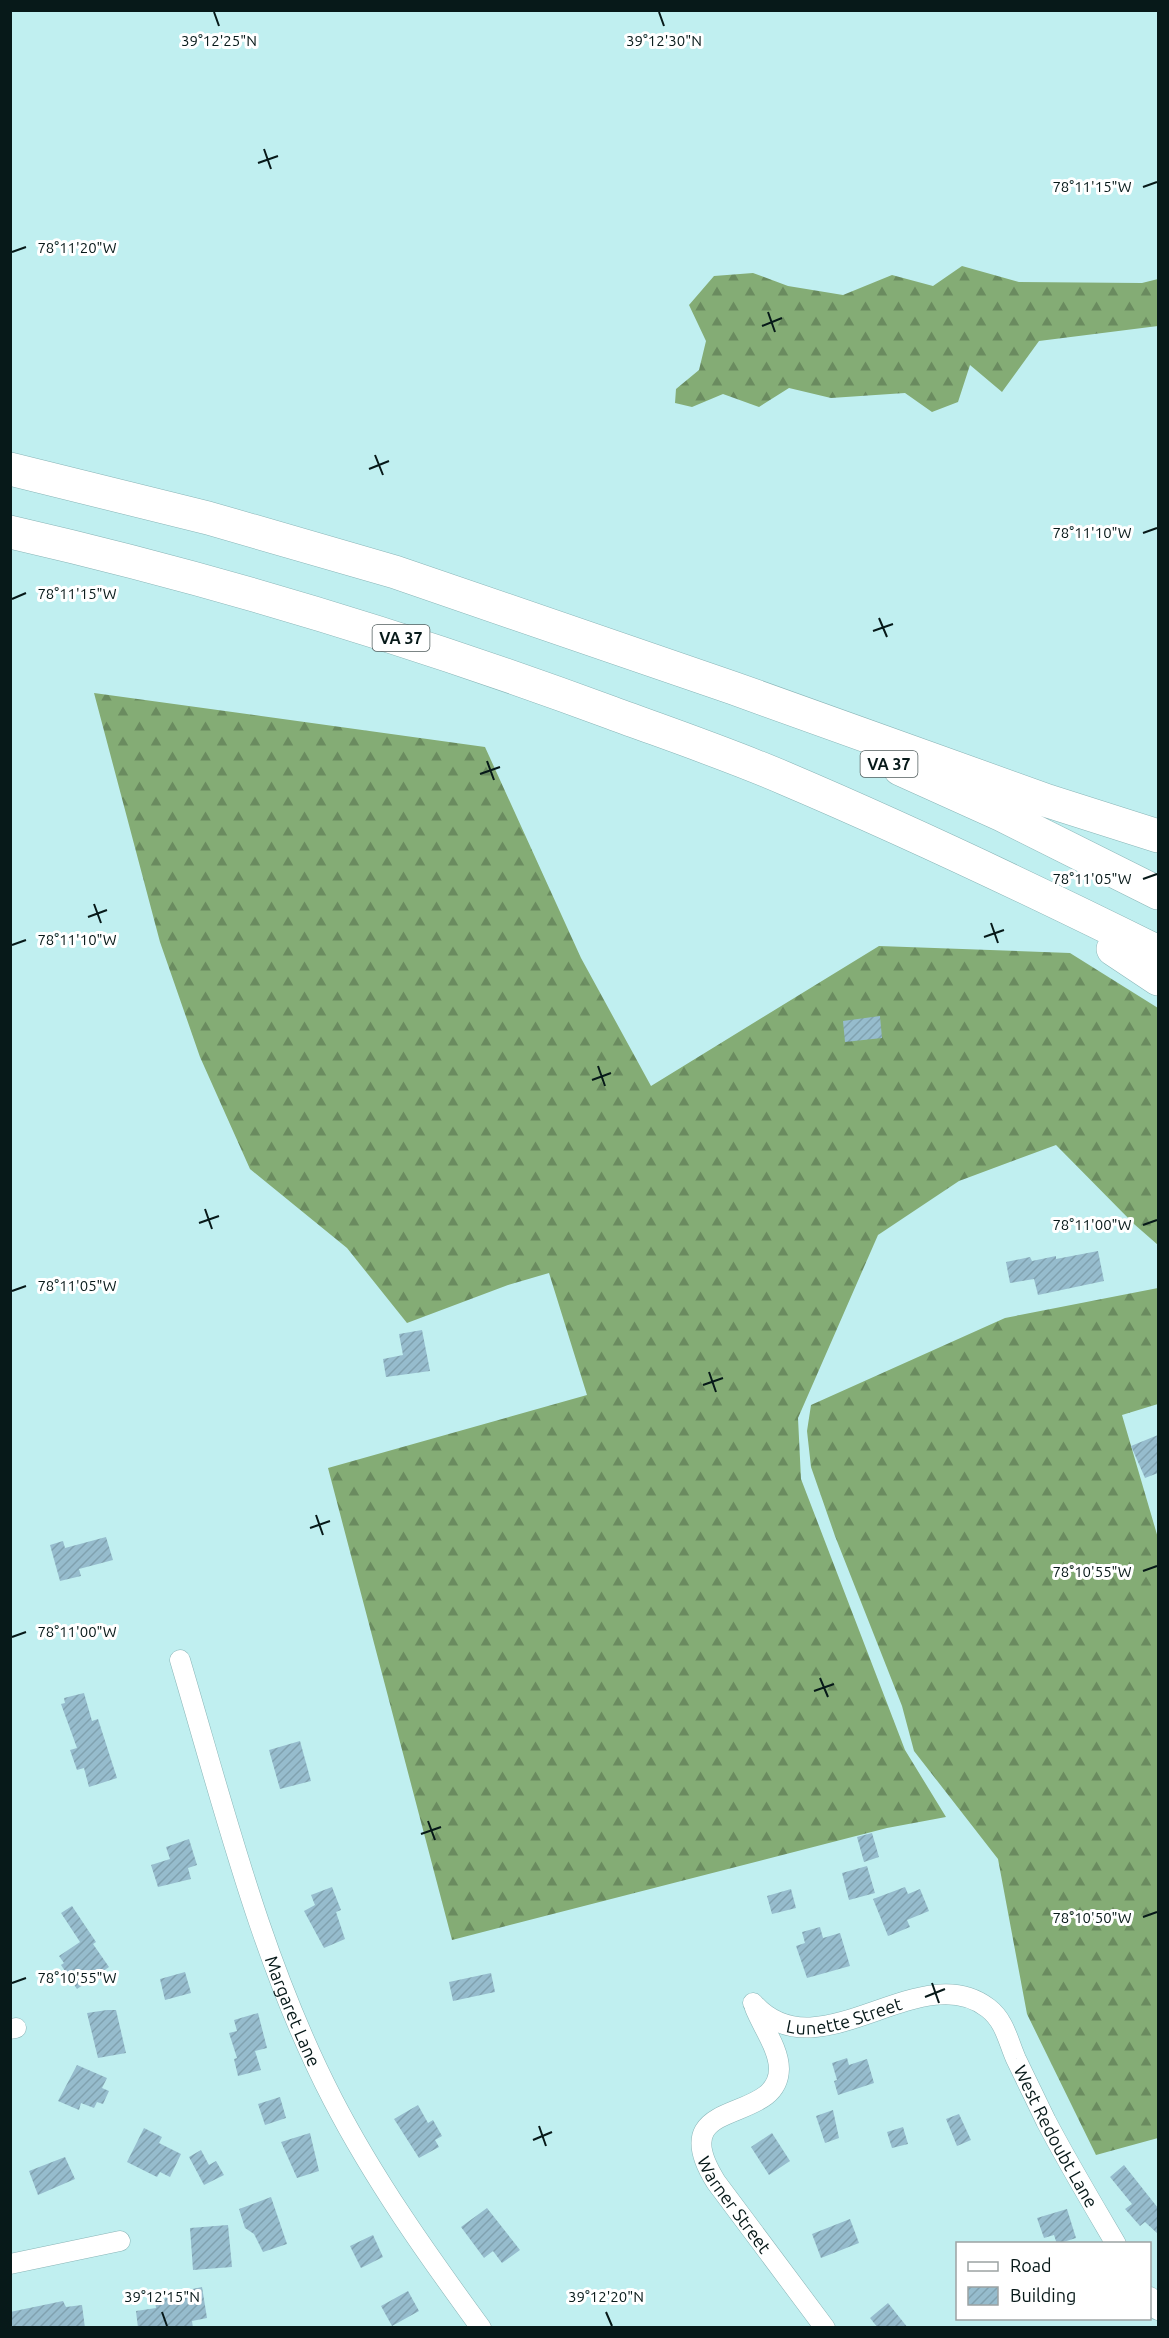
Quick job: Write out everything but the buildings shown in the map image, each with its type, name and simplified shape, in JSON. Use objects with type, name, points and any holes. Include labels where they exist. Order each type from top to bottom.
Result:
[{"type":"highway","name":"VA 37","points":[[10,469],[208,518],[395,572],[613,649],[729,694],[945,789],[1158,893]]},
{"type":"highway","name":"VA 37","points":[[10,532],[150,565],[403,638],[537,685],[782,777],[1017,882],[1158,952]]},
{"type":"highway","points":[[613,649],[744,692],[1048,801],[1158,836]]},
{"type":"highway","points":[[782,777],[937,853],[1056,916],[1158,979]]},
{"type":"street","name":"Margaret Lane","points":[[180,1660],[271,1956],[302,2035],[365,2161],[403,2221],[481,2328]]},
{"type":"street","name":"Lunette Street","points":[[753,2003],[775,2023],[790,2027],[817,2027],[915,1999],[961,1995],[976,2000],[989,2009],[1004,2027]]},
{"type":"street","name":"Warner Street","points":[[753,2003],[777,2057],[777,2079],[772,2088],[760,2099],[716,2119],[707,2127],[700,2150],[703,2162],[716,2182],[825,2328]]},
{"type":"street","name":"West Redoubt Lane","points":[[1004,2027],[1046,2120],[1115,2242]]},
{"type":"street","points":[[10,2264],[120,2241]]},
{"type":"green space","points":[[962,266],[1019,282],[1142,283],[1158,279],[1158,326],[1039,341],[1002,392],[970,365],[958,402],[932,412],[905,393],[831,398],[789,388],[759,407],[723,394],[692,407],[675,403],[676,389],[699,370],[706,341],[689,305],[714,276],[753,273],[788,286],[843,295],[892,275],[933,286]]},
{"type":"green space","points":[[94,693],[485,747],[581,958],[651,1086],[879,946],[1070,953],[1158,1008],[1158,1245],[1134,1224],[1056,1145],[959,1181],[878,1235],[798,1418],[801,1479],[905,1750],[946,1817],[887,1828],[452,1940],[328,1468],[587,1395],[549,1273],[508,1285],[407,1323],[347,1248],[250,1169],[200,1057],[160,942]]},
{"type":"green space","points":[[1158,1288],[1158,1404],[1122,1415],[1158,1538],[1158,2138],[1096,2155],[1027,2014],[998,1859],[914,1751],[902,1706],[835,1536],[811,1467],[807,1431],[811,1405],[1005,1318]]}]
